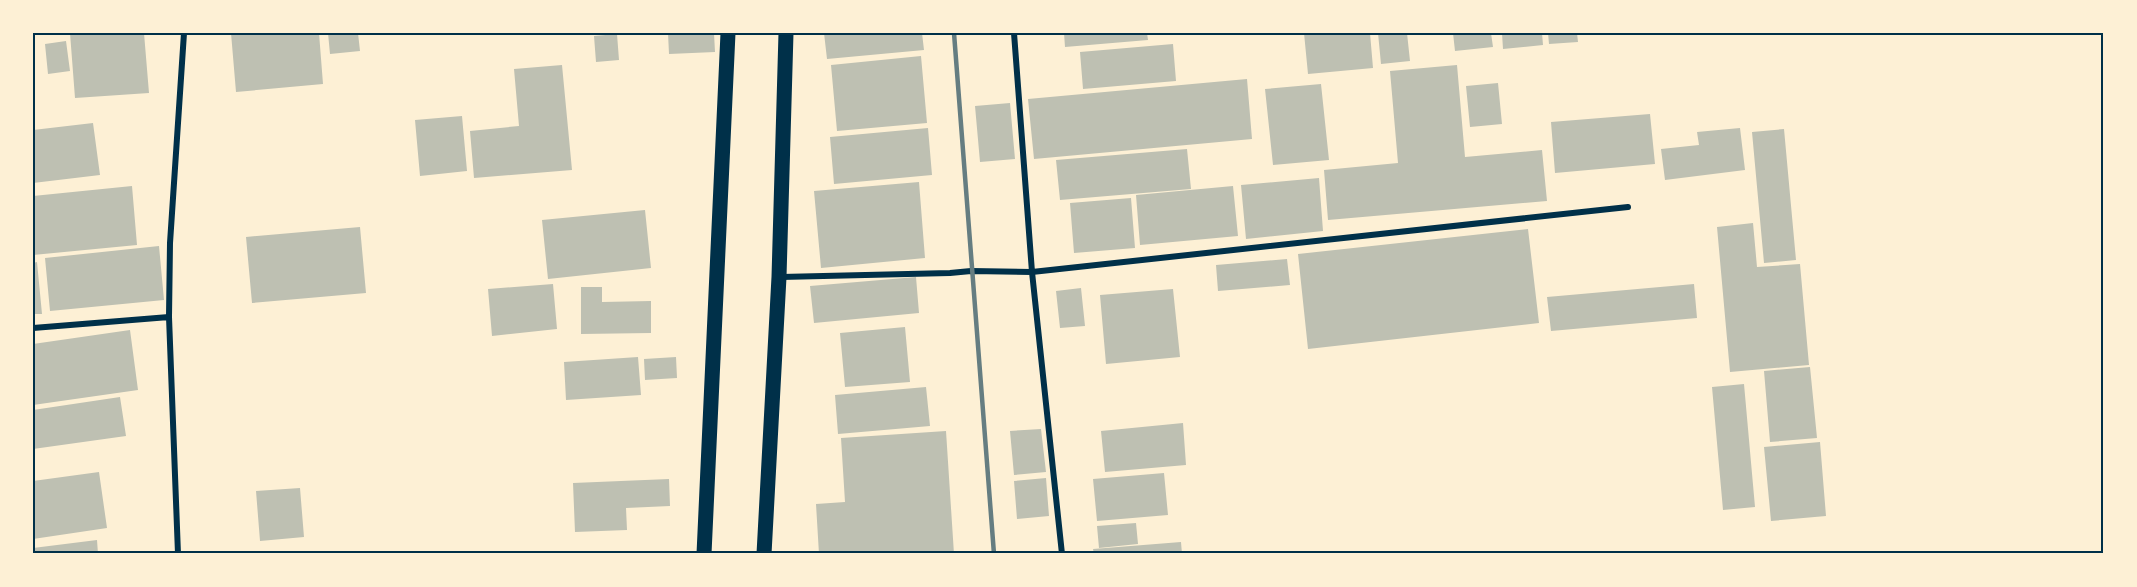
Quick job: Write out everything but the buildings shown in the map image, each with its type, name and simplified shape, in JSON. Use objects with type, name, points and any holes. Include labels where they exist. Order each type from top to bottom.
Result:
[{"type":"main road","points":[[705,554],[728,33]]},
{"type":"main road","points":[[764,554],[778,277],[786,33]]},
{"type":"street","points":[[178,554],[169,317],[170,243],[184,33]]},
{"type":"street","points":[[1014,33],[1032,272],[1062,554]]},
{"type":"street","points":[[778,277],[971,271],[1032,272],[1628,207]]},
{"type":"street","points":[[33,328],[169,317]]},
{"type":"railway","points":[[954,33],[994,554]]}]
